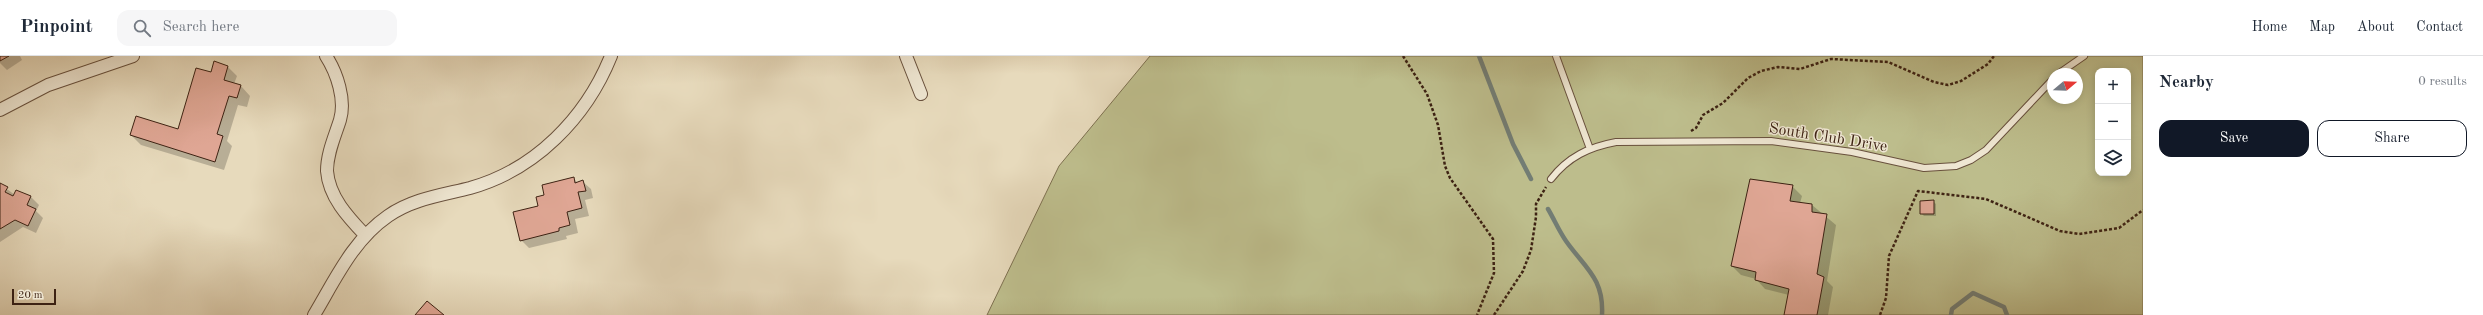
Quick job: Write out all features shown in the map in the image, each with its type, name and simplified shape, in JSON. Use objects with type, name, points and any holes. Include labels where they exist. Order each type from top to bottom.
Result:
[{"type":"street","points":[[0,110],[48,85],[116,58],[133,56]]},
{"type":"street","points":[[326,56],[338,82],[341,102],[340,118],[329,156],[328,171],[337,202],[348,217],[365,235]]},
{"type":"street","points":[[314,315],[350,254],[365,235],[387,216],[405,206],[492,180],[534,157],[565,129],[586,104],[603,75],[611,56]]},
{"type":"street","points":[[906,56],[921,94]]},
{"type":"lane","points":[[1556,56],[1590,149]]},
{"type":"lane","points":[[2067,68],[2084,56]]},
{"type":"lane","name":"South Club Drive","points":[[1551,179],[1570,159],[1590,149],[1616,142],[1771,140],[1852,152],[1924,168],[1956,166],[1971,160],[1986,150],[2047,85]]},
{"type":"path","points":[[1403,56],[1427,94],[1438,125],[1445,166],[1450,178],[1493,239],[1494,274],[1477,315]]},
{"type":"path","points":[[1674,141],[1696,128],[1703,115],[1723,103],[1748,78],[1761,71],[1778,67],[1800,69],[1831,59],[1888,62],[1934,82],[1948,85],[1961,81],[1988,64],[1994,56]]},
{"type":"path","points":[[1494,315],[1523,271],[1531,250],[1536,217],[1536,204],[1551,179]]},
{"type":"path","points":[[1880,315],[1886,298],[1889,256],[1918,191],[1986,199],[2060,231],[2079,234],[2119,228],[2143,210]]},
{"type":"green space","points":[[1150,56],[2143,56],[2143,315],[987,315],[1059,166]]},
{"type":"building","points":[[0,56],[9,56],[0,61]]},
{"type":"building","points":[[214,61],[228,66],[224,80],[241,85],[237,98],[229,96],[217,134],[223,136],[215,162],[130,135],[136,116],[178,129],[196,68],[211,72]]},
{"type":"building","points":[[574,177],[575,183],[583,180],[586,191],[578,192],[582,208],[567,212],[570,225],[559,228],[559,231],[520,241],[513,212],[538,206],[536,197],[544,195],[542,185]]},
{"type":"building","points":[[1750,179],[1793,185],[1790,201],[1812,204],[1812,212],[1827,214],[1817,274],[1824,277],[1817,315],[1784,315],[1789,289],[1755,280],[1756,272],[1731,266]]},
{"type":"building","points":[[0,183],[8,187],[5,192],[13,196],[16,190],[31,196],[27,205],[36,209],[28,226],[15,220],[0,229]]},
{"type":"building","points":[[1934,200],[1934,214],[1920,214],[1920,201]]},
{"type":"building","points":[[427,301],[444,315],[415,315]]},
{"type":"waterway","points":[[1479,56],[1513,144],[1531,179]]},
{"type":"waterway","points":[[1548,209],[1563,237],[1592,274],[1600,292],[1602,315]]},
{"type":"waterway","points":[[1951,315],[1952,309],[1973,293],[2004,307],[2007,315]]}]
